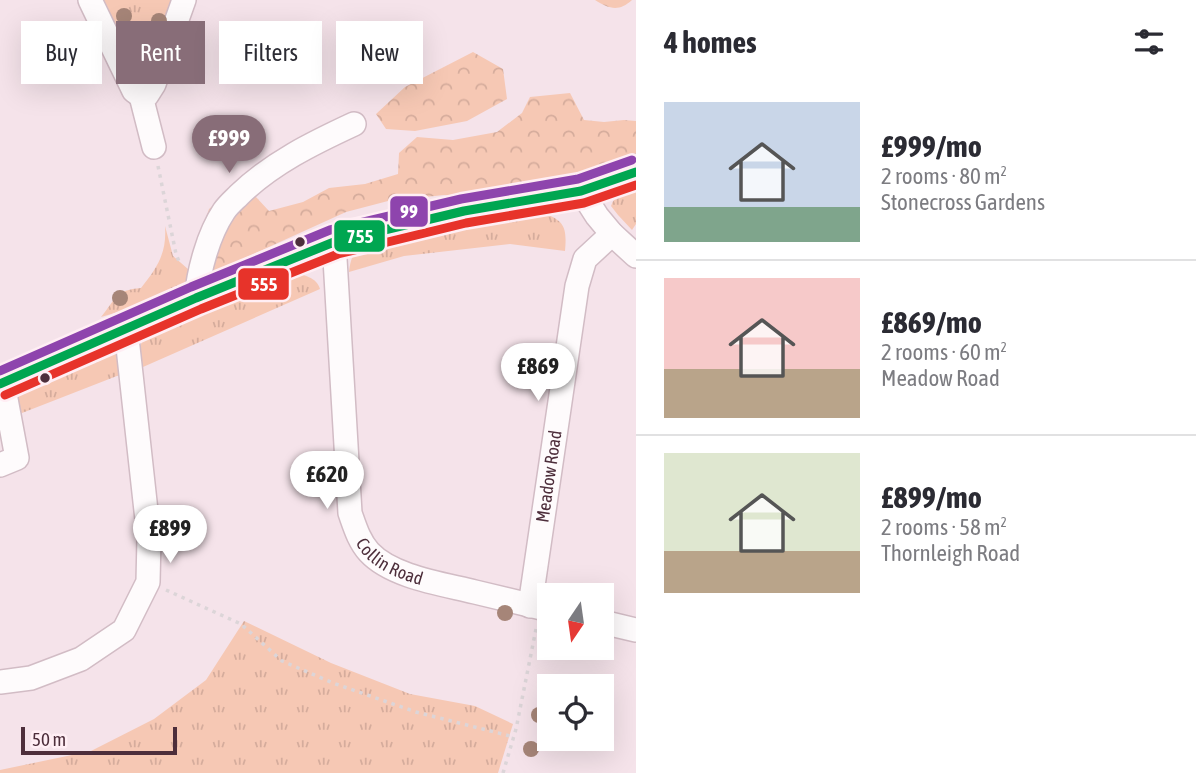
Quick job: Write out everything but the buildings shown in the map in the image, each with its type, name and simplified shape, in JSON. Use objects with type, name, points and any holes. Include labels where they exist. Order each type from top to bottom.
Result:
[{"type":"highway","points":[[2,384],[196,299],[334,243],[464,211],[581,191],[636,172]]},
{"type":"street","points":[[90,0],[134,91],[141,96],[154,147]]},
{"type":"street","points":[[141,96],[147,95],[154,84],[184,0]]},
{"type":"street","points":[[196,299],[207,245],[224,210],[265,173],[309,144],[354,124]]},
{"type":"street","points":[[581,191],[612,234],[636,256]]},
{"type":"street","name":"Meadow Road","points":[[542,583],[577,286],[585,259],[612,234]]},
{"type":"street","name":"Collin Road","points":[[334,243],[349,513],[359,539],[370,553],[385,565],[537,611]]},
{"type":"street","points":[[0,682],[31,678],[81,659],[124,630],[148,582],[149,538],[126,329]]},
{"type":"street","points":[[0,465],[17,458],[2,384]]},
{"type":"street","points":[[614,625],[636,630]]},
{"type":"path","points":[[154,147],[176,254],[196,299]]},
{"type":"path","points":[[148,582],[242,624],[282,661],[333,683],[416,712],[514,737]]},
{"type":"path","points":[[512,773],[504,771],[514,737],[537,622]]},
{"type":"green space","points":[[101,0],[175,0],[167,21],[116,21],[116,34]]},
{"type":"green space","points":[[595,0],[632,0],[614,8]]},
{"type":"green space","points":[[473,52],[503,69],[507,99],[467,121],[415,131],[386,129],[376,114],[405,87],[423,84],[423,78]]},
{"type":"green space","points":[[570,93],[584,120],[636,121],[636,155],[605,169],[491,201],[444,195],[388,201],[346,212],[225,267],[214,280],[194,254],[209,209],[224,196],[256,197],[269,211],[303,202],[329,188],[365,184],[398,174],[399,153],[417,137],[453,140],[497,132],[522,113],[530,97]]},
{"type":"green space","points":[[636,188],[636,224],[632,230],[611,206],[618,196]]},
{"type":"green space","points":[[542,213],[556,219],[563,226],[565,251],[510,244],[404,256],[349,272],[354,254],[369,245]]},
{"type":"green space","points":[[165,226],[173,256],[196,276],[177,295],[101,317],[117,296],[141,288],[152,274],[163,252]]},
{"type":"green space","points":[[292,272],[313,279],[320,289],[143,367],[140,348],[150,331]]},
{"type":"green space","points":[[110,348],[121,354],[122,374],[0,424],[0,396]]},
{"type":"green space","points":[[244,621],[331,663],[410,694],[475,706],[513,724],[498,773],[0,773],[0,770],[91,751],[154,719],[206,680]]},
{"type":"transit line","name":"99","points":[[0,371],[191,287],[330,230],[461,199],[578,179],[632,160]]},
{"type":"transit line","name":"755","points":[[0,384],[196,298],[334,242],[464,211],[581,191],[636,172]]},
{"type":"transit line","name":"555","points":[[5,395],[201,309],[338,254],[466,223],[584,203],[636,185]]}]
